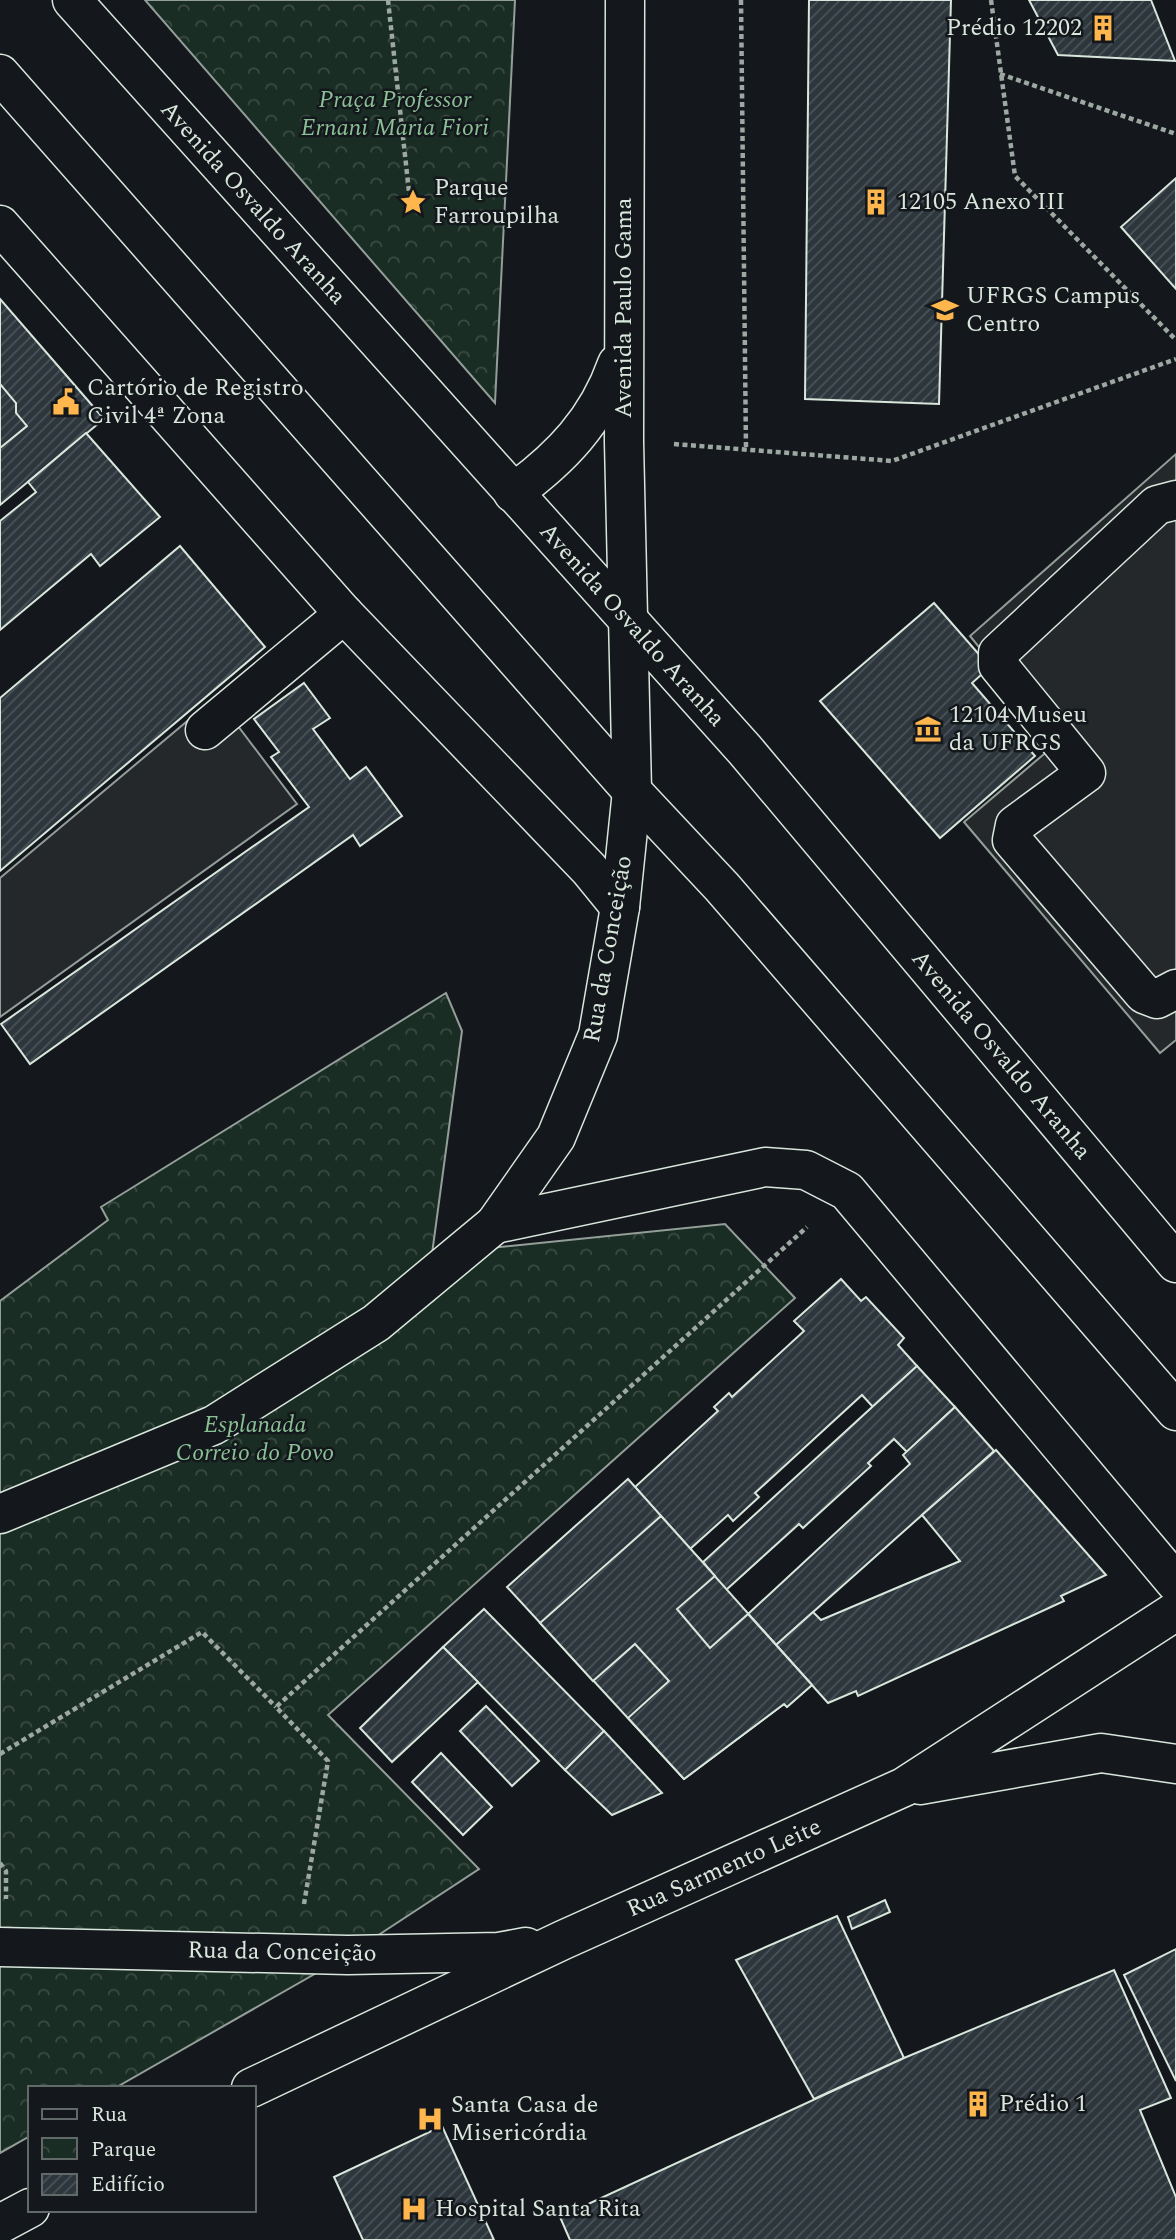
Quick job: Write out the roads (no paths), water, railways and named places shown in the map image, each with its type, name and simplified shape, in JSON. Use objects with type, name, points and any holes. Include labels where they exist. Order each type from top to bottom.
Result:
[{"type":"main road","name":"Avenida Osvaldo Aranha","points":[[72,0],[754,761],[1176,1263]]},
{"type":"main road","name":"Avenida Paulo Gama","points":[[625,0],[624,442],[627,617]]},
{"type":"main road","points":[[0,74],[632,791],[722,887],[1176,1411]]},
{"type":"main road","points":[[0,225],[344,614],[589,869],[620,906]]},
{"type":"main road","points":[[513,493],[554,462],[580,434],[609,387],[624,346]]},
{"type":"main road","points":[[1176,500],[1157,505],[1074,579],[998,653],[997,659],[998,666],[1086,773],[1015,825],[1011,832],[1012,840],[1144,994],[1157,999],[1176,989]]},
{"type":"main road","points":[[205,730],[344,614]]},
{"type":"main road","name":"Rua da Conceição","points":[[0,1514],[214,1425],[376,1323],[495,1224],[556,1137],[598,1035],[620,906],[632,791],[627,617]]},
{"type":"main road","points":[[495,1224],[765,1167],[806,1170],[847,1191],[1176,1583]]},
{"type":"main road","name":"Rua Sarmento Leite","points":[[255,2086],[563,1940],[904,1787],[1176,1611]]},
{"type":"main road","points":[[904,1787],[1101,1753],[1176,1764]]},
{"type":"main road","name":"Rua da Conceição","points":[[0,1947],[296,1953],[499,1952],[563,1940]]},
{"type":"main road","points":[[0,2224],[28,2209]]},
{"type":"place","name":"Prédio 12202","points":[[1103,28]]},
{"type":"place","name":"Parque Farroupilha","points":[[413,202]]},
{"type":"place","name":"12105 Anexo III","points":[[876,202]]},
{"type":"place","name":"UFRGS Campus Centro","points":[[945,310]]},
{"type":"place","name":"Cartório de Registro Civil 4ª Zona","points":[[66,402]]},
{"type":"place","name":"12104 Museu da UFRGS","points":[[928,729]]},
{"type":"place","name":"Prédio 1","points":[[978,2104]]},
{"type":"place","name":"Santa Casa de Misericórdia","points":[[430,2119]]},
{"type":"place","name":"Hospital Santa Rita","points":[[414,2209]]},
{"type":"park label","name":"Praça Professor Ernani Maria Fiori","points":[[395,114]]},
{"type":"park label","name":"Esplanada Correio do Povo","points":[[255,1439]]}]
